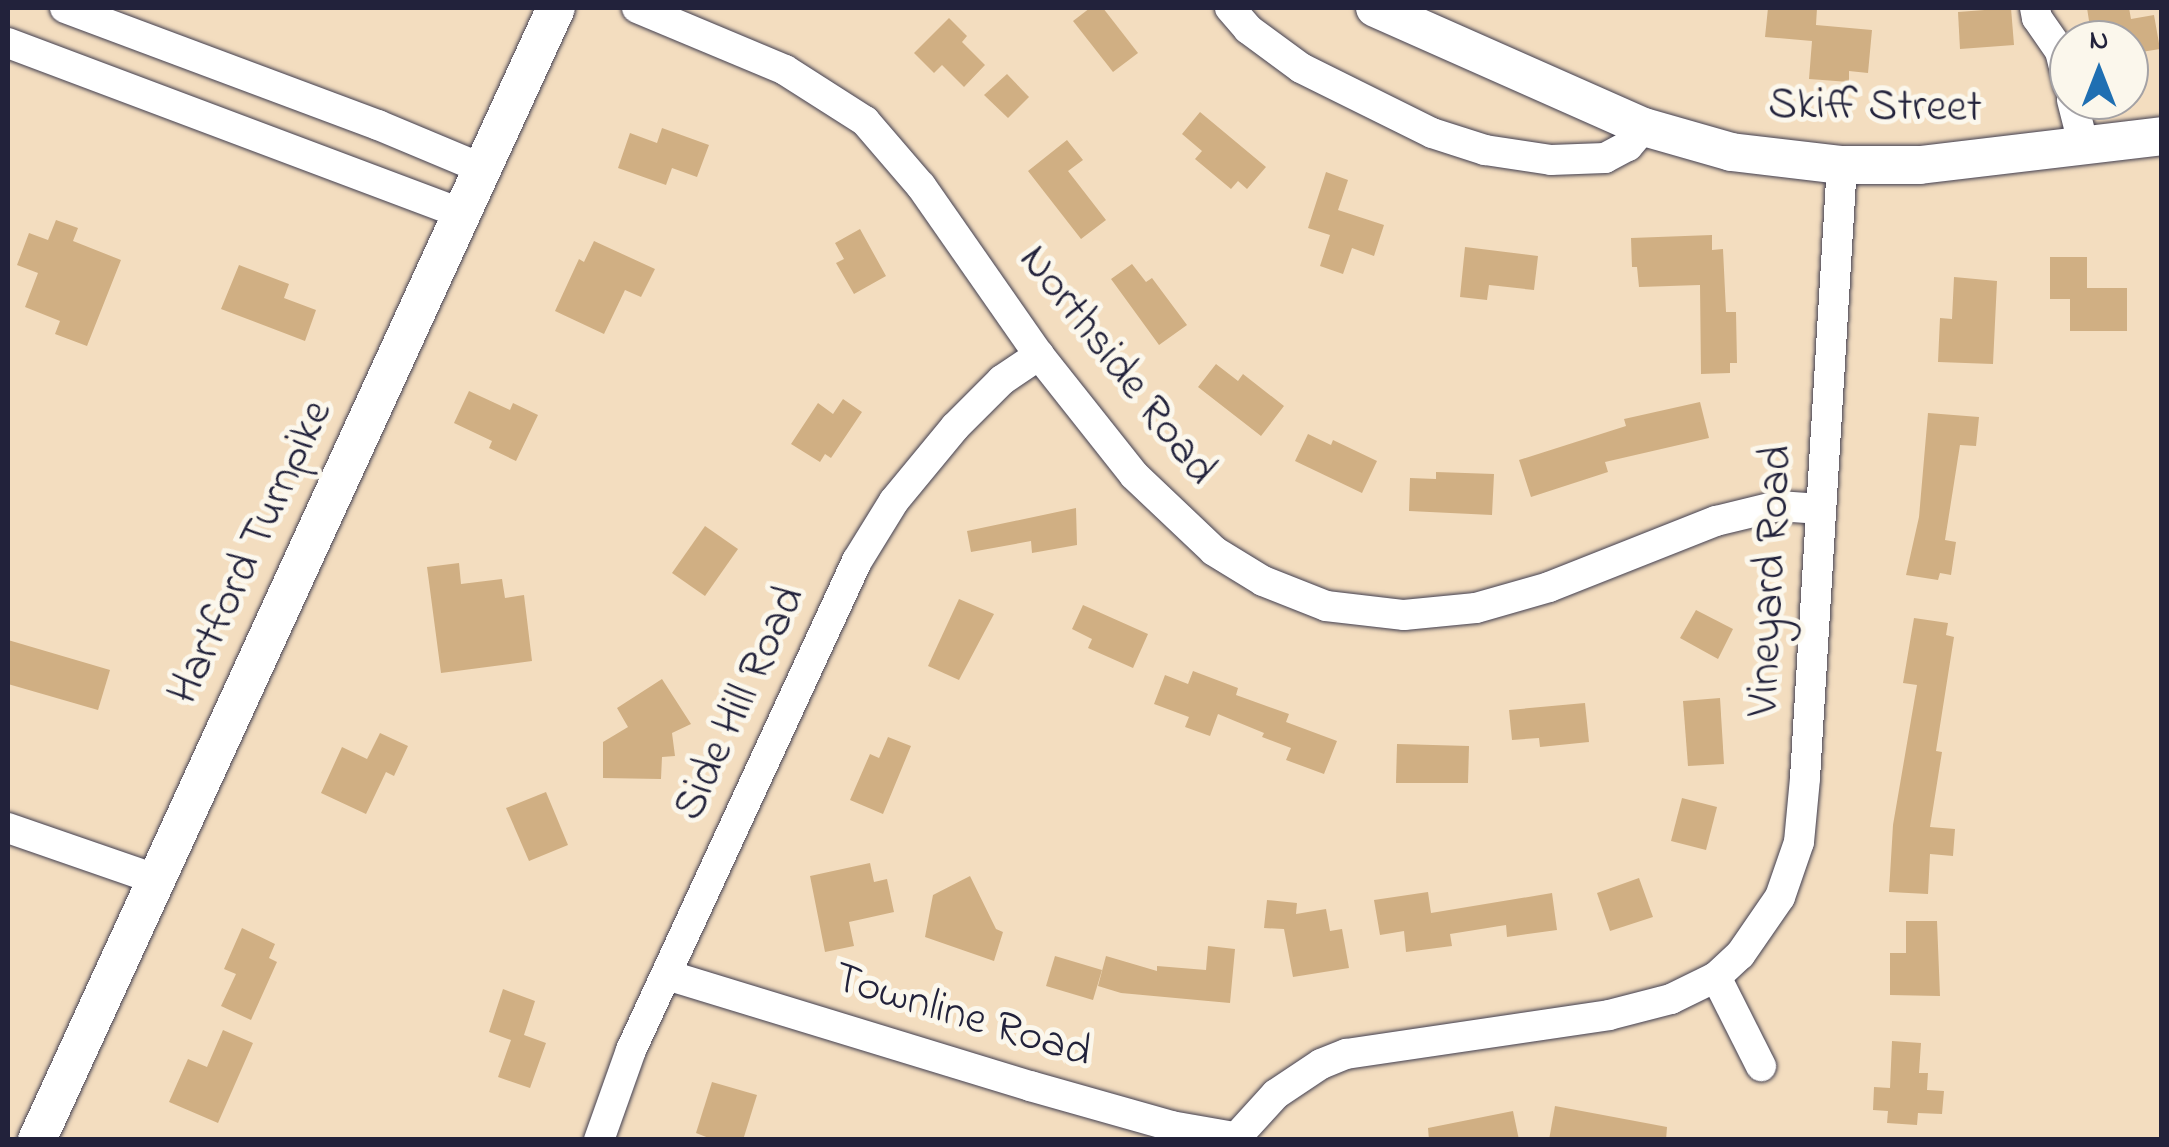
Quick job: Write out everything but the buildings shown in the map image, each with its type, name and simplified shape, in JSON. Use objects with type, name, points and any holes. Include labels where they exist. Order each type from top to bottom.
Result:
[{"type":"main road","name":"Hartford Turnpike","points":[[37,1140],[556,8]]},
{"type":"main road","name":"Skiff Street","points":[[1375,8],[1644,127],[1730,152],[1842,165],[1920,165],[2162,136]]},
{"type":"street","points":[[65,8],[378,125],[481,168]]},
{"type":"street","name":"Northside Road","points":[[637,8],[785,70],[865,121],[945,218],[1039,356],[1134,476],[1214,550],[1263,581],[1326,606],[1404,615],[1476,608],[1549,588],[1716,521],[1778,506],[1820,509]]},
{"type":"street","points":[[1230,8],[1248,28],[1301,68],[1432,133],[1485,150],[1551,160],[1605,158],[1628,146],[1644,127]]},
{"type":"street","points":[[2035,8],[2049,35]]},
{"type":"street","points":[[8,43],[460,213]]},
{"type":"street","points":[[2077,120],[2084,146]]},
{"type":"street","name":"Vineyard Road","points":[[1234,1138],[1276,1094],[1321,1064],[1346,1054],[1608,1015],[1671,999],[1716,977],[1740,955],[1780,897],[1798,842],[1837,304],[1842,165]]},
{"type":"street","name":"Side Hill Road","points":[[599,1140],[605,1114],[857,561],[894,501],[955,427],[1002,380],[1039,356]]},
{"type":"street","points":[[8,828],[155,880]]},
{"type":"street","name":"Townline Road","points":[[667,975],[1030,1086],[1171,1126],[1234,1138]]},
{"type":"street","points":[[1716,977],[1761,1066]]}]
